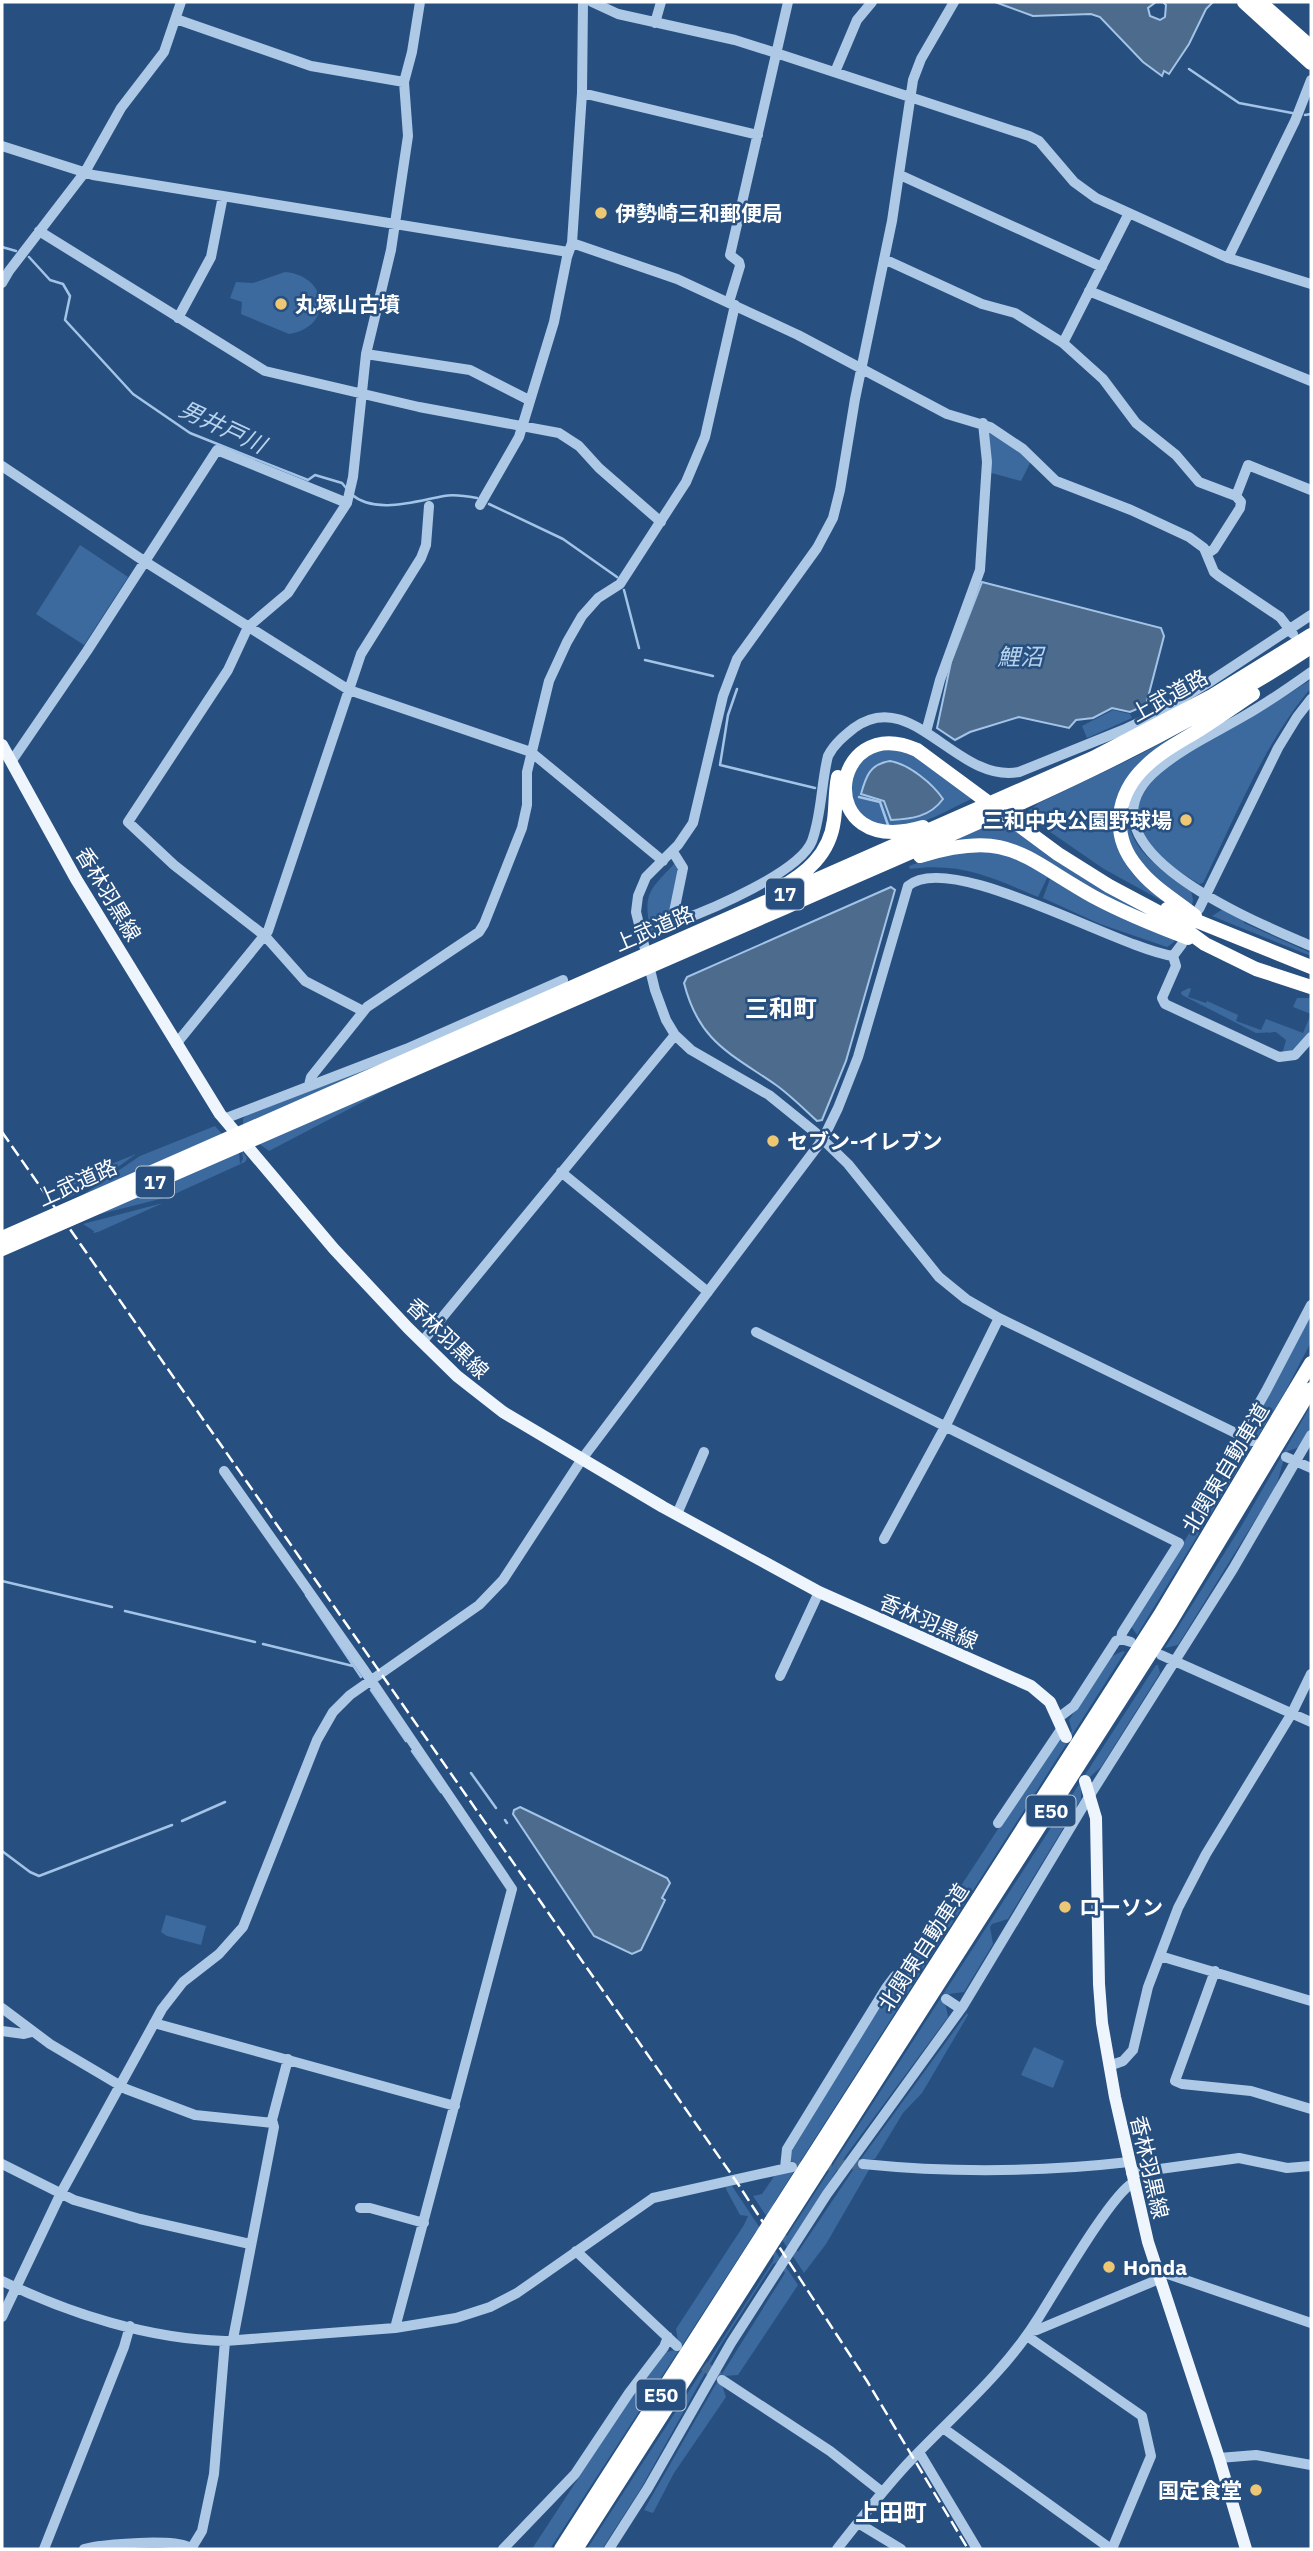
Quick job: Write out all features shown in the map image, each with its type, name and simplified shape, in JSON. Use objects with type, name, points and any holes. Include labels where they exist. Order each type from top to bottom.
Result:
[{"type":"highway","points":[[1244,2],[1311,63]]},
{"type":"highway","points":[[1260,2],[1311,47]]},
{"type":"highway","name":"上武道路","points":[[251,1135],[454,1034],[542,995],[648,961],[706,929],[1036,784],[1170,719],[1311,635]]},
{"type":"highway","name":"上武道路","points":[[2,1238],[48,1223],[648,961],[832,887],[1122,755],[1214,706],[1311,647]]},
{"type":"highway","points":[[1311,655],[1159,755],[1139,773],[1124,796],[1119,827],[1122,842],[1130,858],[1148,880],[1201,916],[1311,967]]},
{"type":"highway","points":[[706,929],[742,906],[789,883],[815,862],[831,836],[836,788],[843,764],[853,750],[867,740],[891,735],[917,741],[1084,870],[1171,919],[1205,944]]},
{"type":"highway","points":[[981,792],[927,756],[909,747],[892,743],[870,748],[858,756],[849,769],[845,785],[848,804],[863,825],[883,832],[897,833],[923,827],[975,804],[1036,784]]},
{"type":"highway","points":[[1016,818],[1111,879],[1173,913],[1201,916]]},
{"type":"highway","points":[[832,887],[948,848],[968,844],[993,845],[1031,858],[1083,891],[1137,918],[1205,944],[1247,965],[1311,987]]},
{"type":"highway","name":"上武道路","points":[[2,1249],[48,1223]]},
{"type":"highway","name":"北関東自動車道","points":[[561,2549],[779,2223],[1305,1387],[1311,1361]]},
{"type":"highway","name":"北関東自動車道","points":[[576,2549],[764,2246]]},
{"type":"main road","name":"香林羽黒線","points":[[2,745],[76,879],[224,1119],[334,1249],[457,1376],[487,1401],[582,1459],[819,1592],[1031,1686],[1046,1698],[1062,1728]]},
{"type":"main road","name":"香林羽黒線","points":[[1085,1781],[1096,1825],[1099,1984],[1109,2066],[1131,2173],[1157,2275],[1219,2458],[1245,2549]]},
{"type":"street","points":[[2,283],[85,172],[121,108],[164,52],[181,2]]},
{"type":"street","points":[[363,1011],[305,981],[265,936],[211,896],[128,822],[228,670],[248,626],[288,593],[346,503],[353,477],[366,354],[395,224],[408,135],[404,82],[420,2]]},
{"type":"street","points":[[480,505],[514,449],[522,427],[554,322],[570,247],[582,93],[583,2]]},
{"type":"street","points":[[592,2],[618,14],[735,40],[1035,138],[1085,192],[1228,258],[1311,284]]},
{"type":"street","points":[[655,23],[661,2]]},
{"type":"street","points":[[309,1085],[311,1077],[363,1011],[479,932],[522,828],[527,805],[526,780],[531,752],[549,681],[575,628],[598,598],[620,584],[686,482],[700,450],[717,390],[740,266],[730,255],[788,2]]},
{"type":"street","points":[[835,72],[857,20],[872,2]]},
{"type":"street","points":[[954,2],[912,80],[900,175],[833,518],[817,548],[744,648],[730,675],[696,815],[687,834],[673,852],[646,877],[638,896],[636,912],[662,1011],[676,1035],[704,1058],[780,1102],[823,1139],[848,1164],[939,1277],[966,1299],[999,1318],[1252,1441]]},
{"type":"street","points":[[176,19],[311,66],[404,82]]},
{"type":"street","points":[[1228,258],[1295,121],[1311,80]]},
{"type":"street","points":[[582,93],[758,135]]},
{"type":"street","points":[[2,146],[85,172],[395,224],[570,247],[677,279],[732,304],[947,414],[983,423],[1017,443],[1056,481],[1178,531],[1204,548],[1211,566],[1219,576],[1280,617],[1293,634]]},
{"type":"street","points":[[900,175],[1102,267]]},
{"type":"street","points":[[177,318],[211,257],[223,196]]},
{"type":"street","points":[[1063,343],[1129,213]]},
{"type":"street","points":[[39,232],[265,372],[559,433],[574,442],[662,522]]},
{"type":"street","points":[[884,259],[982,304],[1015,313],[1063,343],[1103,379],[1136,423],[1176,455],[1199,482],[1236,496],[1241,502],[1240,508],[1214,549],[1208,553]]},
{"type":"street","points":[[1089,291],[1311,381]]},
{"type":"street","points":[[366,354],[470,370],[529,400]]},
{"type":"street","points":[[926,732],[940,680],[980,570],[987,462],[983,423]]},
{"type":"street","points":[[11,762],[87,651],[217,450],[346,503]]},
{"type":"street","points":[[1236,496],[1248,465],[1311,490]]},
{"type":"street","points":[[2,466],[144,561],[349,690],[531,752],[663,861]]},
{"type":"street","points":[[176,1044],[265,936],[361,654],[421,558],[426,545],[429,506]]},
{"type":"street","points":[[673,852],[683,869],[674,912],[674,918],[679,921],[779,873],[804,853],[815,831],[828,756],[834,746],[856,726],[870,720],[895,718],[912,723],[971,763],[988,771],[1005,774],[1019,772],[1153,716],[1293,634],[1311,615]]},
{"type":"street","points":[[1311,672],[1258,708],[1164,764],[1146,781],[1139,792],[1134,817],[1141,841],[1150,854],[1206,895],[1311,946]]},
{"type":"street","points":[[1201,916],[1206,895],[1278,748],[1311,699]]},
{"type":"street","points":[[2,2317],[61,2193],[168,2000],[183,1982],[219,1954],[243,1927],[320,1733],[342,1702],[486,1598],[503,1580],[582,1459],[823,1139],[854,1069],[904,895],[910,883],[942,878],[976,883],[1122,941],[1173,956]]},
{"type":"street","points":[[1173,956],[1182,944]]},
{"type":"street","points":[[1173,956],[1176,966],[1162,998],[1165,1004],[1279,1058],[1295,1055],[1311,1037]]},
{"type":"street","points":[[542,995],[563,980]]},
{"type":"street","points":[[224,1119],[309,1085],[454,1034]]},
{"type":"street","points":[[422,1342],[676,1035]]},
{"type":"street","points":[[561,1172],[708,1292]]},
{"type":"street","points":[[1241,1435],[1311,1305]]},
{"type":"street","points":[[884,1539],[945,1427],[999,1318]]},
{"type":"street","points":[[756,1332],[1179,1543],[1122,1633],[1126,1641],[1113,1644],[1071,1709],[1062,1728],[998,1823]]},
{"type":"street","points":[[609,2549],[779,2267],[852,2157],[961,2009],[1090,1795],[1175,1662],[1291,1459],[1311,1435]]},
{"type":"street","points":[[677,1514],[704,1452]]},
{"type":"street","points":[[1291,1459],[1311,1468]]},
{"type":"street","points":[[224,1471],[512,1889],[395,2328]]},
{"type":"street","points":[[780,1676],[819,1592]]},
{"type":"street","points":[[1161,1656],[1311,1722]]},
{"type":"street","points":[[1109,2066],[1123,2061],[1133,2050],[1143,2006],[1178,1908],[1195,1874],[1292,1713],[1311,1674]]},
{"type":"street","points":[[1160,1956],[1311,2001]]},
{"type":"street","points":[[1215,1971],[1174,2081],[1251,2091],[1311,2109]]},
{"type":"street","points":[[2,2281],[81,2314],[191,2339],[229,2340],[395,2328],[439,2322],[490,2307],[517,2293],[653,2198],[789,2168],[787,2149],[886,1988],[895,1976],[909,1981]]},
{"type":"street","points":[[946,1999],[961,2009]]},
{"type":"street","points":[[2,2008],[32,2032],[119,2086],[195,2115],[273,2123]]},
{"type":"street","points":[[154,2023],[455,2106]]},
{"type":"street","points":[[2,2031],[24,2034],[32,2032]]},
{"type":"street","points":[[84,2549],[101,2544],[160,2543],[186,2545],[191,2549],[202,2531],[214,2474],[229,2340],[288,2059]]},
{"type":"street","points":[[863,2164],[909,2168],[1131,2173],[1239,2158],[1287,2168],[1311,2166]]},
{"type":"street","points":[[2,2164],[74,2200],[141,2219],[250,2244]]},
{"type":"street","points":[[837,2549],[882,2492],[999,2372],[1029,2333],[1125,2188],[1131,2173]]},
{"type":"street","points":[[360,2208],[370,2208],[424,2223]]},
{"type":"street","points":[[576,2251],[677,2346]]},
{"type":"street","points":[[1029,2333],[1157,2275],[1311,2323]]},
{"type":"street","points":[[48,2549],[130,2326]]},
{"type":"street","points":[[943,2428],[1111,2549],[1151,2456],[1142,2416],[1029,2333]]},
{"type":"street","points":[[502,2549],[575,2474],[629,2392],[664,2347],[668,2337]]},
{"type":"street","points":[[722,2380],[830,2451],[882,2492]]},
{"type":"street","points":[[919,2452],[977,2549]]},
{"type":"street","points":[[1219,2458],[1256,2455],[1311,2465]]},
{"type":"street","points":[[858,2523],[901,2549]]},
{"type":"shaded area","name":"丸塚山古墳","points":[[285,272],[311,282],[320,302],[314,322],[289,334],[241,314],[242,302],[230,298],[236,282],[253,283]]},
{"type":"shaded area","points":[[988,430],[1031,461],[1021,481],[988,472]]},
{"type":"shaded area","points":[[80,545],[128,577],[84,645],[36,614]]},
{"type":"shaded area","points":[[1311,680],[1311,688],[1265,757],[1203,883],[1199,884],[1165,861],[1144,839],[1138,810],[1145,792],[1158,775],[1177,759]]},
{"type":"shaded area","points":[[1113,710],[1130,714],[1132,718],[1087,738],[1082,726]]},
{"type":"shaded area","points":[[1196,725],[1148,759],[1115,831],[1175,908],[1104,869],[1024,814],[1039,803]]},
{"type":"shaded area","points":[[895,749],[923,760],[973,798],[913,825],[892,828],[871,822],[856,806],[852,797],[852,777],[868,756]]},
{"type":"shaded area","points":[[999,819],[1001,828],[1004,822],[1167,922],[1128,911],[1027,851],[946,844]]},
{"type":"shaded area","points":[[1125,828],[1130,829],[1147,857],[1191,890],[1192,905],[1161,885],[1131,850]]},
{"type":"shaded area","points":[[952,851],[1001,852],[1174,938],[1174,942],[1167,947],[1100,924],[1043,898],[1050,879],[1047,878],[1038,897],[976,873],[945,868],[910,869],[909,866]]},
{"type":"shaded area","points":[[676,862],[680,869],[667,930],[660,935],[651,933],[647,909],[650,893]]},
{"type":"shaded area","points":[[1223,909],[1243,919],[1244,923],[1311,953],[1311,956],[1212,916]]},
{"type":"shaded area","points":[[1189,988],[1188,997],[1206,1003],[1207,1001],[1238,1015],[1236,1021],[1261,1030],[1266,1019],[1303,1033],[1311,1014],[1311,1032],[1294,1050],[1282,1055],[1286,1040],[1276,1032],[1256,1033],[1182,995],[1181,992]]},
{"type":"shaded area","points":[[1297,998],[1311,998],[1311,1014],[1293,1007]]},
{"type":"shaded area","points":[[446,1035],[243,1126],[246,1115]]},
{"type":"shaded area","points":[[408,1078],[269,1151],[258,1143]]},
{"type":"shaded area","points":[[215,1126],[223,1135],[81,1196],[140,1156]]},
{"type":"shaded area","points":[[242,1151],[247,1158],[245,1162],[168,1197],[96,1215],[239,1152],[240,1164],[243,1159]]},
{"type":"shaded area","points":[[136,1154],[94,1184],[66,1199],[63,1191],[67,1182]]},
{"type":"shaded area","points":[[163,1203],[98,1232],[93,1233],[94,1231],[83,1224]]},
{"type":"shaded area","points":[[1311,1312],[1311,1342],[1285,1392],[1137,1635],[1131,1626],[1238,1451],[1249,1447],[1256,1434],[1254,1420]]},
{"type":"shaded area","points":[[1311,1405],[1311,1427],[1300,1447],[1288,1451],[1273,1491],[1178,1645],[1165,1648],[1242,1525]]},
{"type":"shaded area","points":[[1125,1652],[775,2201],[770,2212],[787,2236],[1158,1665],[1160,1673],[1101,1767],[1081,1785],[1081,1799],[1008,1919],[990,1927],[993,1944],[964,1992],[949,1994],[945,2002],[948,2017],[847,2154],[791,2242],[798,2252],[853,2170],[967,2013],[922,2093],[903,2113],[875,2159],[865,2159],[862,2168],[870,2168],[826,2244],[804,2273],[753,2196],[762,2194],[775,2175],[790,2171],[793,2162],[790,2161],[791,2152],[891,1987],[907,1985],[911,1976],[907,1965],[940,1916],[955,1913],[959,1908],[953,1898],[1055,1742],[1062,1738],[1063,1740],[1072,1731],[1069,1720],[1110,1657]]},
{"type":"shaded area","points":[[166,1915],[206,1926],[201,1945],[161,1932]]},
{"type":"shaded area","points":[[1034,2047],[1064,2061],[1053,2088],[1021,2075]]},
{"type":"shaded area","points":[[732,2186],[798,2285],[738,2375],[724,2376],[722,2385],[726,2397],[674,2473],[653,2513],[644,2510],[717,2382],[785,2273],[778,2262],[773,2264],[719,2348],[640,2490],[602,2549],[587,2549],[773,2261],[774,2256],[756,2231],[550,2549],[532,2549],[646,2375],[666,2352],[675,2350],[678,2341],[676,2329],[744,2225],[748,2216],[740,2215],[726,2189]]},
{"type":"water","points":[[995,2],[1156,2],[1148,8],[1150,16],[1160,20],[1165,17],[1166,5],[1163,2],[1213,2],[1206,9],[1189,44],[1169,74],[1164,71],[1162,76],[1143,62],[1100,17],[1091,14],[1033,16]]},
{"type":"water","name":"鯉沼","points":[[982,582],[1161,628],[1164,636],[1146,705],[1130,712],[1112,708],[1093,718],[1076,720],[1069,728],[1019,717],[970,732],[955,740],[937,728],[951,662]]},
{"type":"water","points":[[890,761],[905,766],[920,776],[943,799],[926,813],[913,818],[891,820],[884,801],[861,794],[873,768]]},
{"type":"water","points":[[891,887],[895,890],[846,1061],[822,1120],[817,1121],[781,1089],[718,1044],[698,1019],[684,983],[687,977]]},
{"type":"water","points":[[520,1807],[667,1878],[670,1883],[662,1898],[665,1900],[641,1950],[632,1954],[594,1936],[513,1814],[514,1810]]},
{"type":"waterway","points":[[1189,69],[1239,103],[1292,113]]},
{"type":"waterway","points":[[1305,115],[1311,114]]},
{"type":"waterway","name":"男井戸川","points":[[2,247],[16,251]]},
{"type":"waterway","name":"男井戸川","points":[[29,257],[50,280],[63,284],[70,296],[65,320],[133,394],[190,433],[308,480],[315,475],[342,483],[347,489]]},
{"type":"waterway","name":"男井戸川","points":[[351,494],[372,504],[384,505],[448,495],[477,498]]},
{"type":"waterway","name":"男井戸川","points":[[489,504],[563,539],[617,577]]},
{"type":"waterway","name":"男井戸川","points":[[624,590],[639,648]]},
{"type":"waterway","name":"男井戸川","points":[[645,660],[713,676]]},
{"type":"waterway","name":"男井戸川","points":[[737,689],[728,715],[720,765],[815,788]]},
{"type":"waterway","name":"男井戸川","points":[[859,797],[880,802],[888,825]]},
{"type":"waterway","points":[[2,1581],[112,1607]]},
{"type":"waterway","points":[[306,1595],[361,1677]]},
{"type":"waterway","points":[[125,1611],[255,1642]]},
{"type":"waterway","points":[[263,1644],[353,1666]]},
{"type":"waterway","points":[[371,1690],[406,1741]]},
{"type":"waterway","points":[[412,1751],[441,1792]]},
{"type":"waterway","points":[[471,1773],[496,1808]]},
{"type":"waterway","points":[[182,1821],[225,1802]]},
{"type":"waterway","points":[[2,1851],[39,1876],[172,1825]]},
{"type":"waterway","points":[[906,1965],[910,1977]]},
{"type":"tunnel","points":[[792,2167],[863,2164]]},
{"type":"tunnel","points":[[692,2357],[719,2377]]},
{"type":"railway","points":[[2,1132],[736,2181],[867,2381],[968,2549]]},
{"type":"place","name":"伊勢崎三和郵便局","points":[[601,213]]},
{"type":"place","name":"丸塚山古墳","points":[[281,304]]},
{"type":"place","name":"三和中央公園野球場","points":[[1186,820]]},
{"type":"place","name":"セブン-イレブン","points":[[773,1141]]},
{"type":"place","name":"ローソン","points":[[1065,1907]]},
{"type":"place","name":"Honda","points":[[1109,2267]]},
{"type":"place","name":"国定食堂","points":[[1256,2490]]},
{"type":"district","name":"三和町","points":[[781,1008]]},
{"type":"district","name":"上田町","points":[[891,2512]]}]
